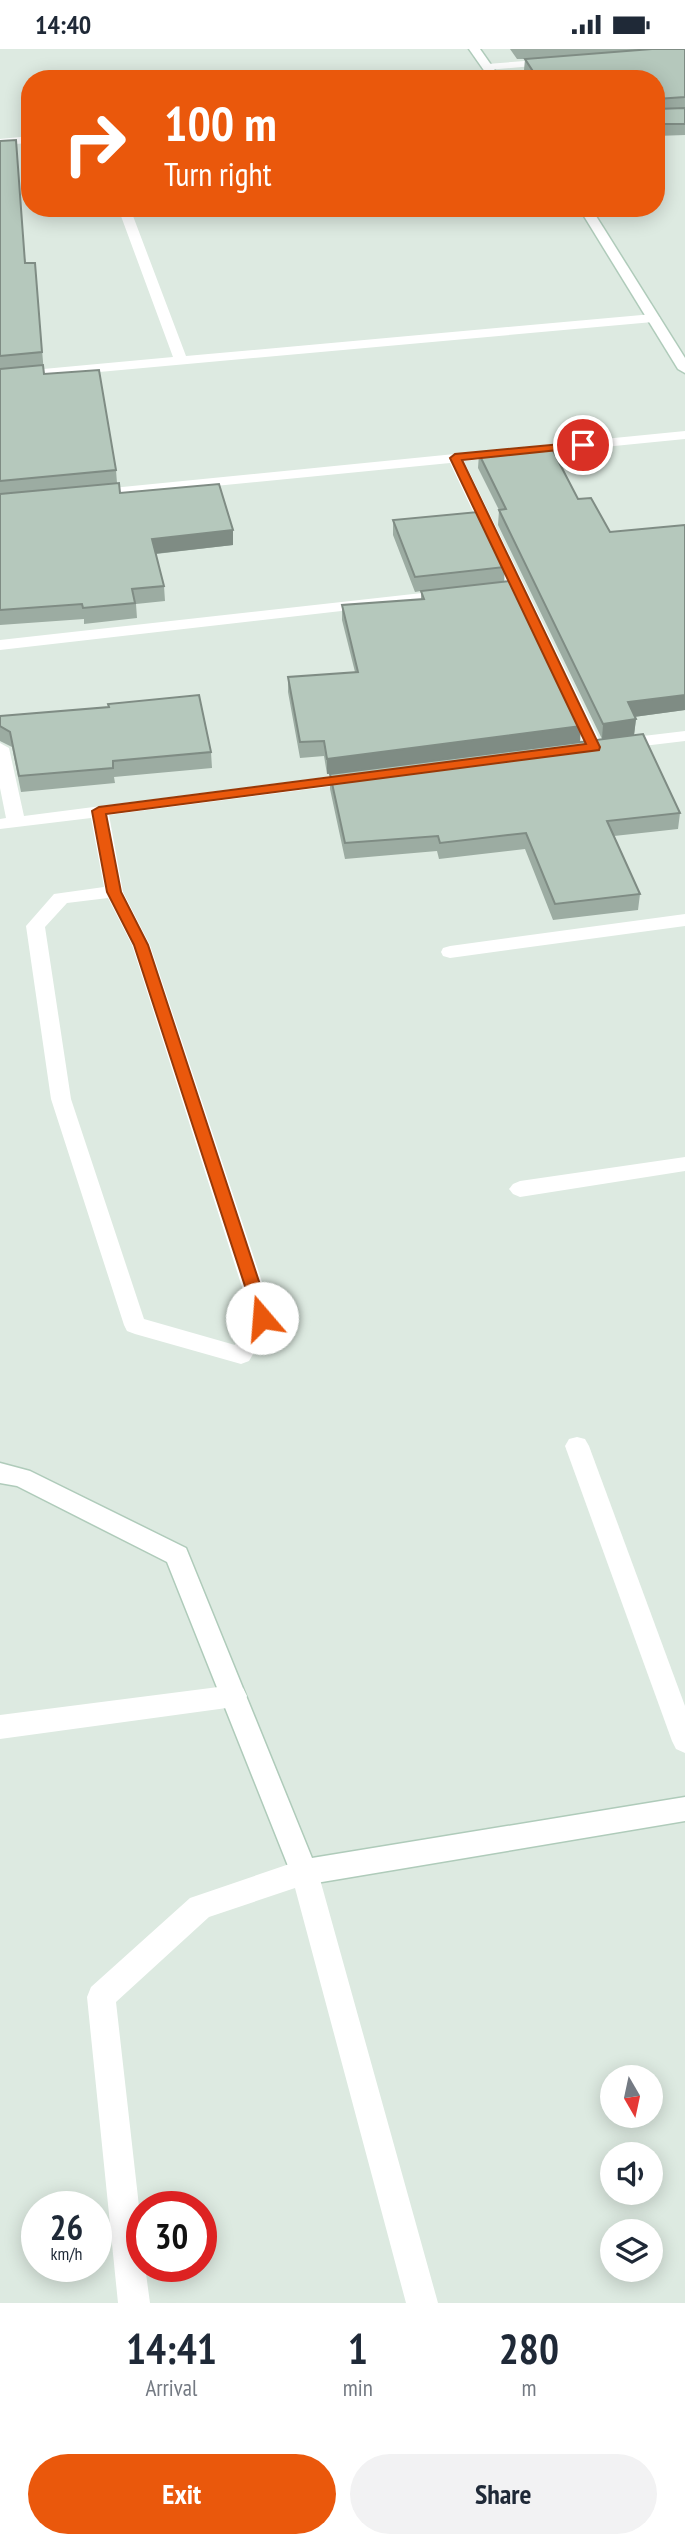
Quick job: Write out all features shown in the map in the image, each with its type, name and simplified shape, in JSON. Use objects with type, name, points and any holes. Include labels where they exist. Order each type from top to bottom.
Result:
[{"type":"street","points":[[474,49],[489,70]]},
{"type":"street","points":[[487,67],[566,61]]},
{"type":"street","points":[[0,142],[21,140]]},
{"type":"street","points":[[127,217],[181,361]]},
{"type":"street","points":[[591,217],[685,369]]},
{"type":"street","points":[[0,377],[653,318]]},
{"type":"street","points":[[83,495],[685,435]]},
{"type":"street","points":[[455,458],[511,589],[587,748],[685,736]]},
{"type":"street","points":[[0,645],[463,594]]},
{"type":"street","points":[[0,748],[8,823],[374,776]]},
{"type":"street","points":[[99,811],[114,892],[141,945],[262,1318],[241,1355],[135,1325],[61,1099],[36,926],[61,898],[114,892]]},
{"type":"street","points":[[450,952],[685,920]]},
{"type":"street","points":[[520,1189],[685,1164]]},
{"type":"street","points":[[577,1446],[685,1741]]},
{"type":"street","points":[[0,1473],[22,1478],[177,1555],[304,1872],[422,2303]]},
{"type":"street","points":[[0,1727],[234,1696]]},
{"type":"street","points":[[134,2303],[102,1997],[200,1907],[304,1872],[685,1809]]},
{"type":"building","points":[[685,49],[685,97],[665,98],[665,70],[532,70],[525,59]]},
{"type":"building","points":[[685,108],[685,124],[665,124],[665,109]]},
{"type":"building","points":[[16,140],[25,263],[35,263],[42,352],[0,356],[0,141]]},
{"type":"building","points":[[43,365],[44,374],[99,370],[116,470],[0,481],[0,369]]},
{"type":"building","points":[[551,447],[578,499],[591,498],[610,532],[685,525],[685,695],[628,702],[636,719],[603,724],[499,510],[506,509],[479,454]]},
{"type":"building","points":[[119,483],[120,493],[219,484],[233,530],[152,539],[164,586],[132,589],[135,603],[83,608],[82,604],[0,610],[0,494]]},
{"type":"building","points":[[478,512],[505,567],[415,577],[393,520]]},
{"type":"building","points":[[511,581],[581,726],[327,759],[324,741],[300,742],[288,677],[358,672],[342,605],[424,599],[421,591]]},
{"type":"building","points":[[199,695],[211,752],[113,761],[113,768],[19,776],[10,732],[0,726],[0,716],[109,707],[108,704]]},
{"type":"building","points":[[643,734],[680,813],[607,821],[640,894],[555,904],[526,833],[440,843],[438,836],[345,843],[330,774]]},
{"type":"route","points":[[262,1318],[141,945],[114,892],[99,811],[594,747],[455,458],[583,445]]}]
